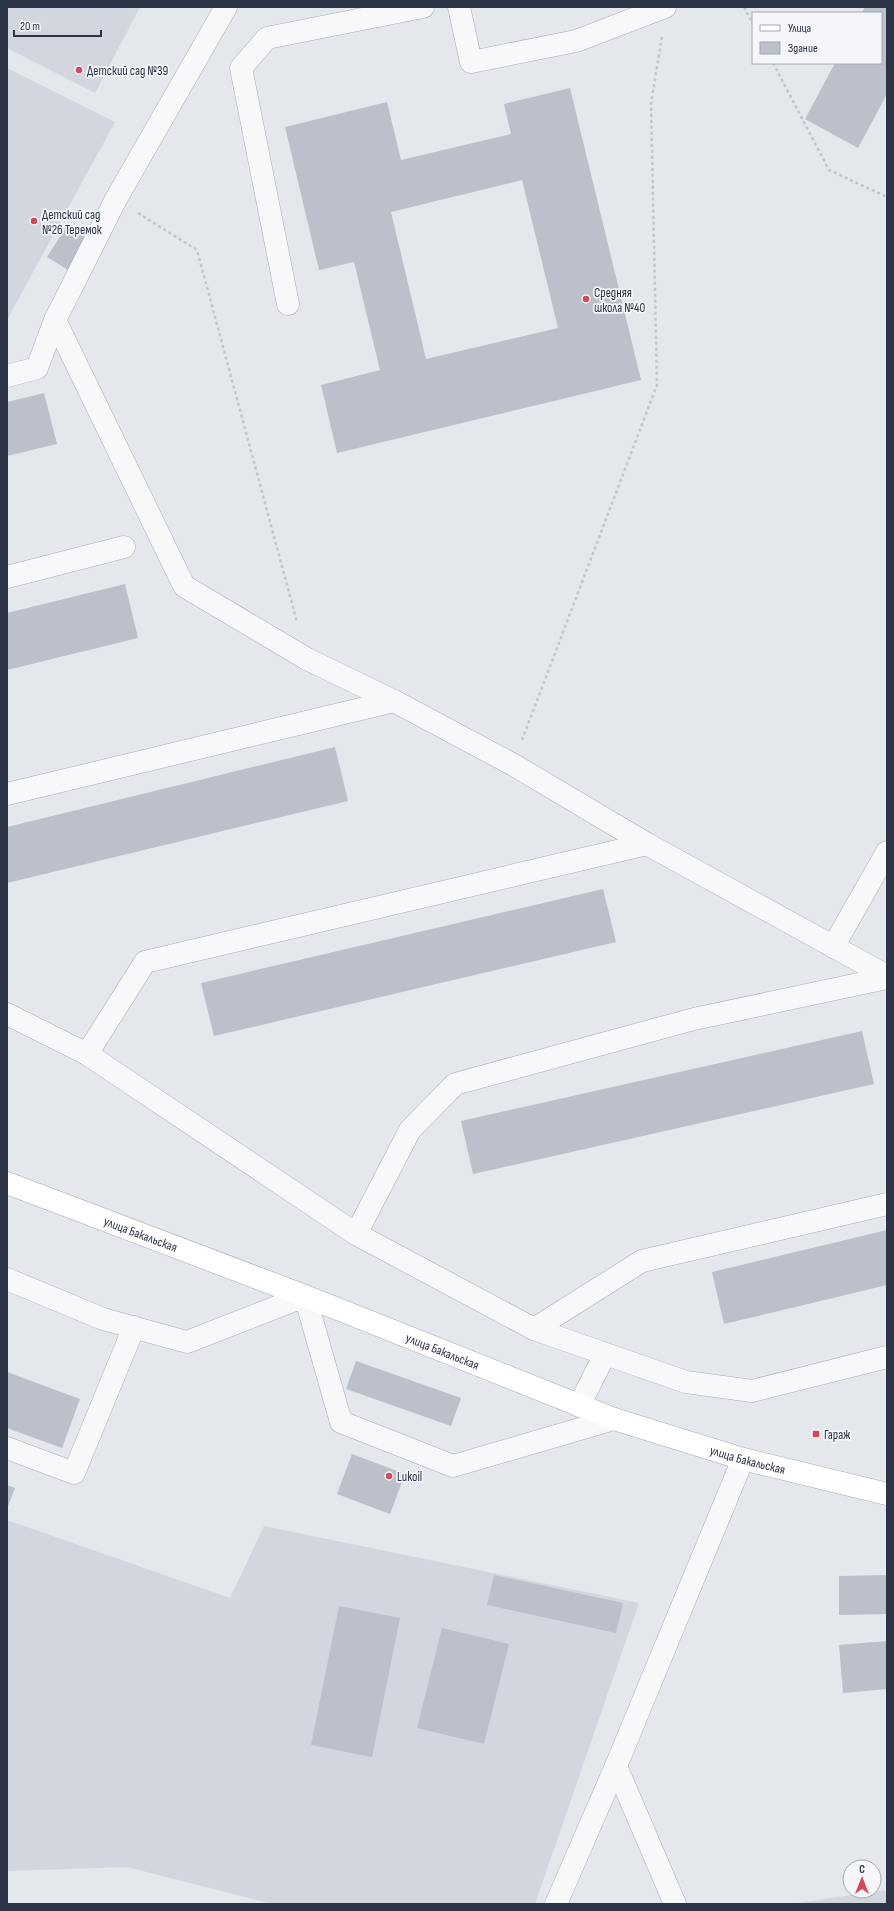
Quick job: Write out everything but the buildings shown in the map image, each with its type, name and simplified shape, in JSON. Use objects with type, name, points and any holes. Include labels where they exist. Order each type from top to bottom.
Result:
[{"type":"main road","name":"улица Бакальская","points":[[7,1183],[305,1296],[614,1419],[743,1459],[887,1494]]},
{"type":"lane","points":[[7,376],[37,368],[55,320],[116,200],[226,7]]},
{"type":"lane","points":[[288,304],[241,68],[267,38],[422,7]]},
{"type":"lane","points":[[459,7],[471,62],[576,41],[665,7]]},
{"type":"lane","points":[[55,320],[184,586],[307,659],[394,701],[512,764],[647,844],[887,977]]},
{"type":"lane","points":[[7,577],[124,547]]},
{"type":"lane","points":[[7,794],[394,701]]},
{"type":"lane","points":[[86,1054],[145,962],[647,844]]},
{"type":"lane","points":[[833,947],[887,852]]},
{"type":"lane","points":[[356,1234],[410,1130],[455,1084],[694,1019],[887,977]]},
{"type":"lane","points":[[7,1014],[86,1054],[356,1234],[534,1329],[686,1382],[752,1392],[887,1357]]},
{"type":"lane","points":[[534,1329],[642,1261],[887,1204]]},
{"type":"lane","points":[[7,1279],[103,1319],[187,1342],[305,1296],[341,1422],[453,1466],[614,1419]]},
{"type":"lane","points":[[7,1448],[74,1473],[134,1327]]},
{"type":"lane","points":[[579,1406],[605,1354]]},
{"type":"lane","points":[[556,1904],[616,1766],[743,1459]]},
{"type":"lane","points":[[616,1766],[675,1904]]},
{"type":"path","points":[[744,7],[752,22]]},
{"type":"path","points":[[512,764],[658,385],[651,103],[663,29]]},
{"type":"path","points":[[774,64],[829,170],[887,197]]},
{"type":"path","points":[[116,200],[197,250],[307,659]]},
{"type":"shaded area","name":"Детский сад №39","points":[[7,7],[140,7],[95,93],[7,48]]},
{"type":"shaded area","name":"Детский сад №26 Теремок","points":[[7,68],[115,122],[7,320]]},
{"type":"shaded area","points":[[7,1520],[230,1598],[264,1526],[639,1603],[535,1904],[273,1904],[127,1867],[7,1871]]},
{"type":"shaded area","points":[[887,1890],[887,1904],[790,1904],[842,1896],[842,1899],[882,1899],[882,1891]]},
{"type":"place","name":"Детский сад №39","points":[[79,70]]},
{"type":"place","name":"Детский сад №26 Теремок","points":[[34,221]]},
{"type":"place","name":"Средняя школа №40","points":[[586,299]]},
{"type":"place","name":"Гараж","points":[[816,1434]]},
{"type":"place","name":"Lukoil","points":[[389,1476]]}]
